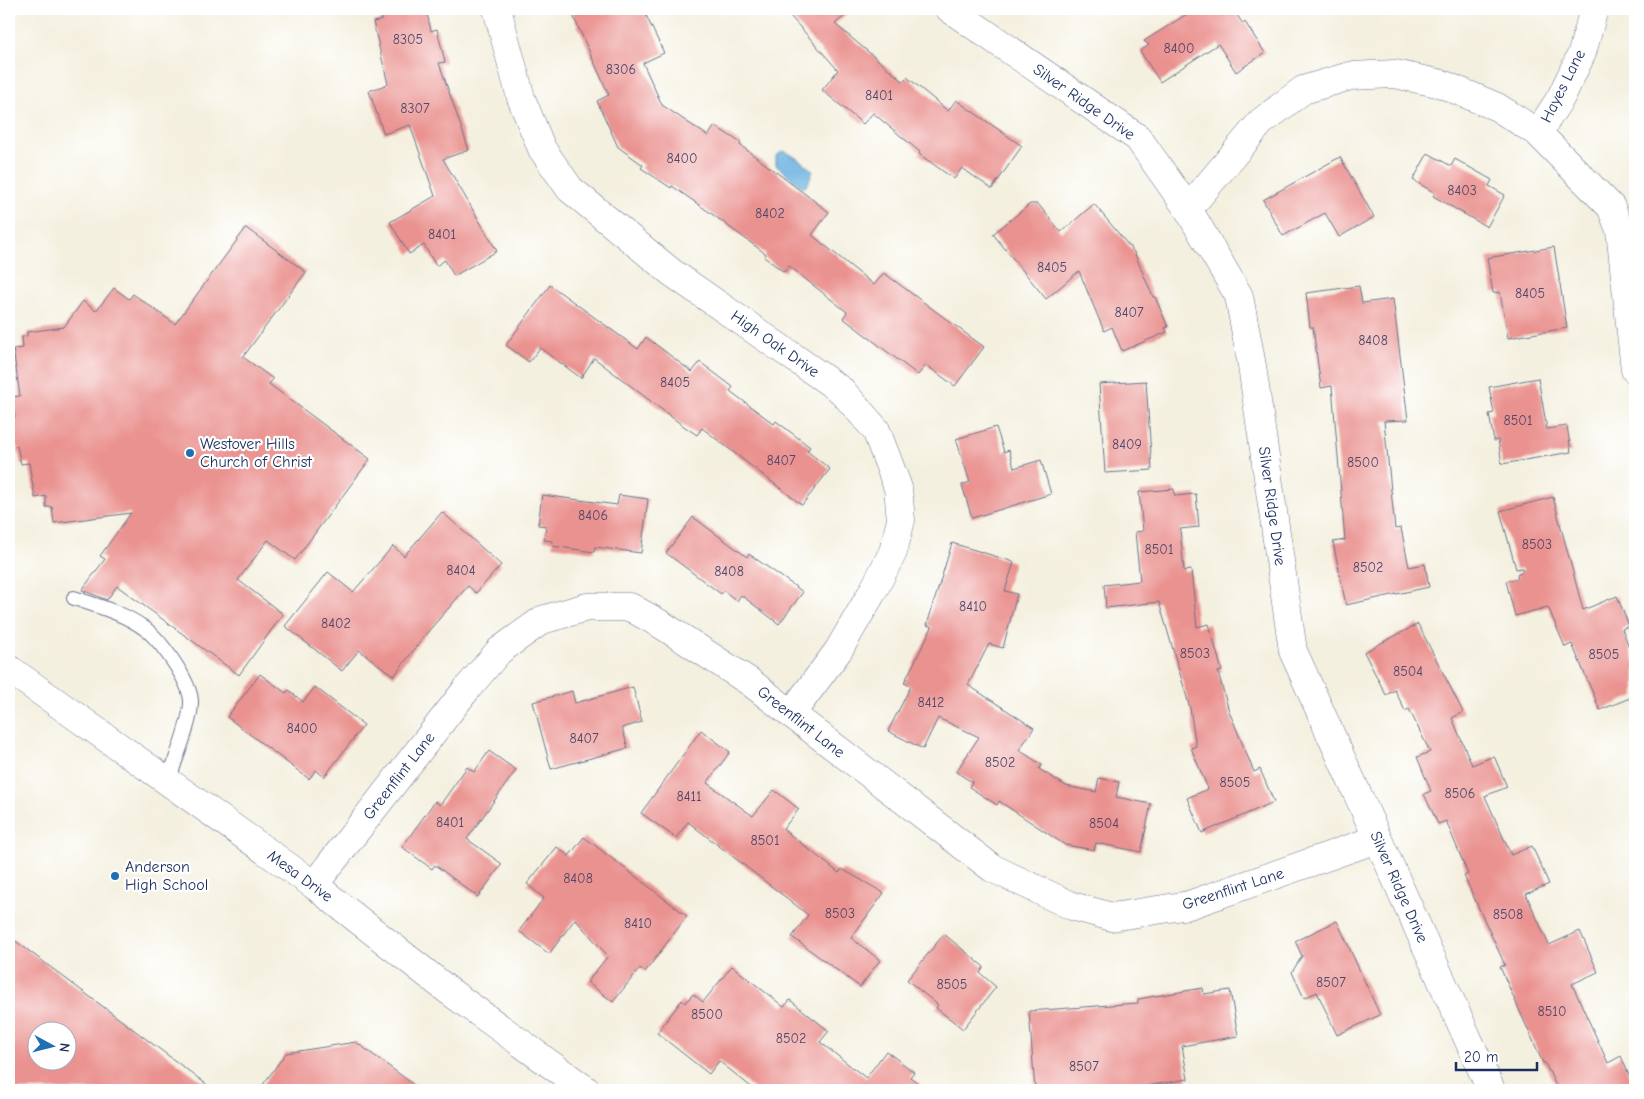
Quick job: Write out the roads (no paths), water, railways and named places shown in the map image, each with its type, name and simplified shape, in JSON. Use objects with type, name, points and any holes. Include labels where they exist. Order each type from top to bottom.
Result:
[{"type":"street","name":"High Oak Drive","points":[[497,9],[521,98],[542,149],[570,190],[671,272],[842,391],[876,430],[898,488],[901,520],[893,552],[838,651],[791,714]]},
{"type":"street","name":"Silver Ridge Drive","points":[[950,9],[1138,138],[1188,209],[1239,296],[1253,376],[1292,652],[1491,1090]]},
{"type":"street","name":"Hayes Lane","points":[[1538,133],[1561,97],[1582,53],[1594,9]]},
{"type":"street","points":[[1188,209],[1262,122],[1303,90],[1350,76],[1395,74],[1442,84],[1497,106],[1538,133],[1611,207],[1620,230],[1635,370]]},
{"type":"street","name":"Greenflint Lane","points":[[314,885],[466,690],[499,651],[542,620],[587,607],[630,607],[700,648],[750,682],[992,868],[1072,906],[1112,917],[1189,905],[1377,839]]},
{"type":"street","name":"Mesa Drive","points":[[9,669],[314,885],[449,991],[586,1090]]},
{"type":"lane","points":[[74,598],[126,617],[145,628],[176,664],[186,681],[191,701],[168,782]]},
{"type":"water","points":[[783,151],[794,156],[813,171],[807,185],[803,188],[776,165],[776,156]]},
{"type":"place","name":"Westover Hills Church of Christ","points":[[190,453]]},
{"type":"place","name":"Anderson High School","points":[[115,876]]}]
